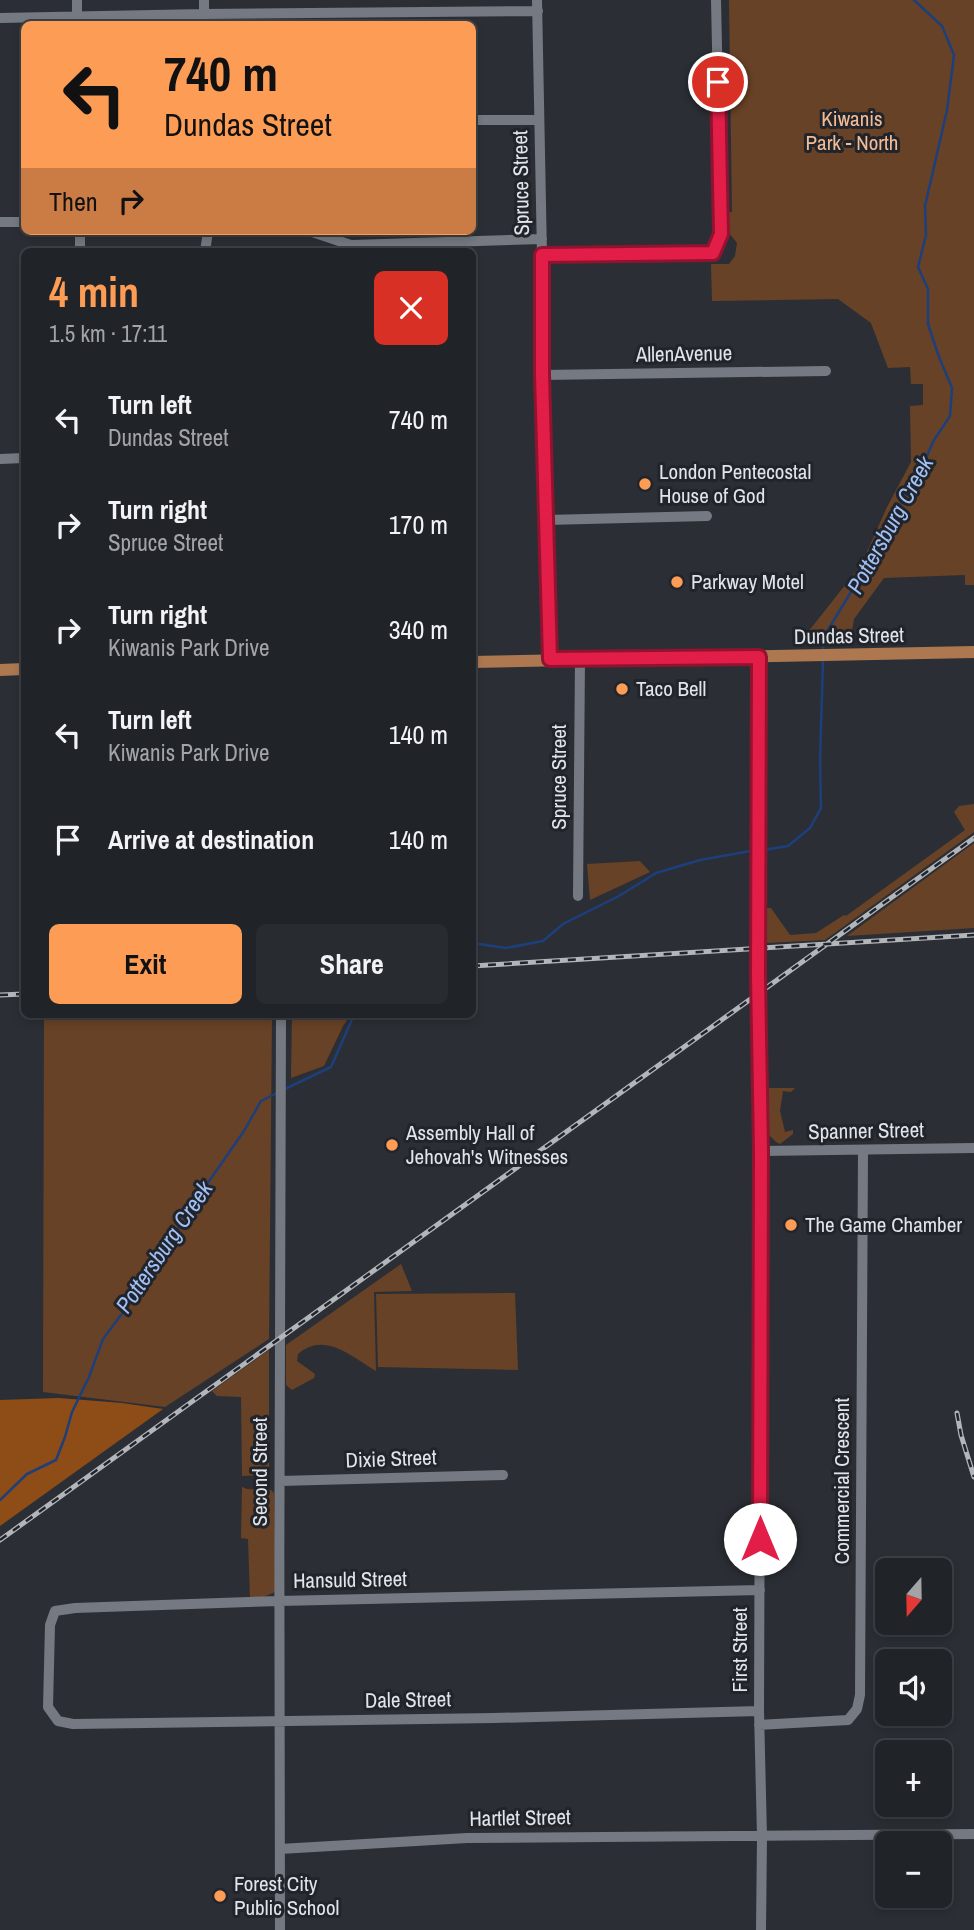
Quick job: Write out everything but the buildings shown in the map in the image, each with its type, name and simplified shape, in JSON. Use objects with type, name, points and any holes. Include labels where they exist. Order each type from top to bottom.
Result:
[{"type":"main road","name":"Dundas Street","points":[[476,662],[974,652]]},
{"type":"main road","points":[[0,670],[21,669]]},
{"type":"street","points":[[77,0],[77,21]]},
{"type":"street","points":[[204,0],[204,19]]},
{"type":"street","points":[[542,255],[713,253],[721,234],[716,0]]},
{"type":"street","points":[[0,18],[77,21],[204,19],[538,6]]},
{"type":"street","name":"Spruce Street","points":[[538,6],[542,375],[550,659]]},
{"type":"street","points":[[476,121],[538,120]]},
{"type":"street","points":[[0,222],[21,222]]},
{"type":"street","points":[[319,235],[351,248],[542,239]]},
{"type":"street","name":"AllenAvenue","points":[[542,375],[826,371]]},
{"type":"street","points":[[0,459],[21,458]]},
{"type":"street","points":[[546,520],[707,516]]},
{"type":"street","name":"First Street","points":[[759,657],[761,1930]]},
{"type":"street","name":"Spruce Street","points":[[578,896],[579,659]]},
{"type":"street","name":"Second Street","points":[[280,1930],[281,1018]]},
{"type":"street","name":"Spanner Street","points":[[761,1151],[972,1148]]},
{"type":"street","name":"Commercial Crescent","points":[[759,1724],[848,1720],[858,1709],[863,1150]]},
{"type":"street","name":"Dixie Street","points":[[280,1481],[503,1475]]},
{"type":"street","name":"Hansuld Street","points":[[58,1721],[48,1707],[50,1625],[55,1611],[75,1608],[279,1601],[760,1590]]},
{"type":"street","name":"Dale Street","points":[[58,1721],[73,1724],[494,1718],[759,1711]]},
{"type":"street","name":"Hartlet Street","points":[[280,1849],[467,1838],[974,1834]]},
{"type":"green space","name":"Kiwanis Park - North","points":[[729,0],[974,0],[974,585],[965,585],[965,575],[884,578],[854,619],[850,643],[810,644],[808,632],[861,565],[911,462],[910,406],[923,405],[923,384],[911,384],[910,367],[888,368],[871,323],[838,299],[712,301],[711,264],[729,264],[735,256],[737,243],[725,228],[724,213],[732,212]]},
{"type":"green space","points":[[974,804],[974,832],[825,940],[766,943],[766,908],[771,908],[790,935],[816,933],[846,916],[965,830],[954,812],[959,806]]},
{"type":"green space","points":[[974,843],[974,928],[847,936]]},
{"type":"green space","points":[[640,861],[650,872],[590,900],[587,864]]},
{"type":"green space","points":[[44,1018],[272,1018],[269,1339],[165,1407],[43,1392]]},
{"type":"green space","points":[[292,1018],[349,1018],[324,1066],[291,1078]]},
{"type":"green space","points":[[769,1088],[795,1088],[791,1092],[783,1091],[780,1111],[785,1132],[793,1130],[793,1134],[780,1144],[769,1135]]},
{"type":"green space","points":[[401,1264],[412,1291],[374,1292],[376,1371],[337,1348],[318,1345],[298,1354],[297,1361],[315,1374],[314,1378],[292,1390],[286,1385],[286,1345]]},
{"type":"green space","points":[[515,1293],[518,1370],[378,1367],[376,1294]]},
{"type":"green space","points":[[269,1350],[269,1475],[242,1476],[241,1397],[217,1396],[212,1391]]},
{"type":"green space","points":[[242,1487],[271,1490],[274,1493],[275,1592],[261,1598],[250,1598],[248,1539],[241,1538]]},
{"type":"shaded area","points":[[59,1398],[163,1409],[0,1526],[0,1400]]},
{"type":"waterway","name":"Pottersburg Creek","points":[[823,651],[823,638],[851,592],[873,565],[901,503],[934,440],[950,416],[952,388],[928,324],[928,289],[918,267],[926,235],[925,206],[947,110],[954,55],[942,26],[914,0]]},
{"type":"waterway","name":"Pottersburg Creek","points":[[763,850],[788,846],[810,828],[821,808],[823,661]]},
{"type":"waterway","name":"Pottersburg Creek","points":[[476,944],[506,948],[543,941],[563,924],[619,896],[656,873],[700,860],[756,850]]},
{"type":"waterway","name":"Pottersburg Creek","points":[[285,1089],[331,1067],[353,1018]]},
{"type":"waterway","name":"Pottersburg Creek","points":[[0,1500],[27,1474],[56,1460],[72,1412],[103,1339],[124,1311],[137,1283],[173,1238],[261,1101],[279,1092]]},
{"type":"railway","points":[[0,1540],[974,838]]},
{"type":"railway","points":[[476,966],[974,935]]},
{"type":"railway","points":[[0,995],[21,994]]},
{"type":"railway","points":[[957,1413],[974,1477]]},
{"type":"place","name":"London Pentecostal House of God","points":[[645,484]]},
{"type":"place","name":"Parkway Motel","points":[[677,582]]},
{"type":"place","name":"Taco Bell","points":[[622,689]]},
{"type":"place","name":"Assembly Hall of Jehovah's Witnesses","points":[[392,1145]]},
{"type":"place","name":"The Game Chamber","points":[[791,1225]]},
{"type":"place","name":"Forest City Public School","points":[[220,1896]]},
{"type":"route","points":[[718,82],[721,234],[713,253],[542,255],[542,375],[550,659],[759,657],[760,1539]]}]
